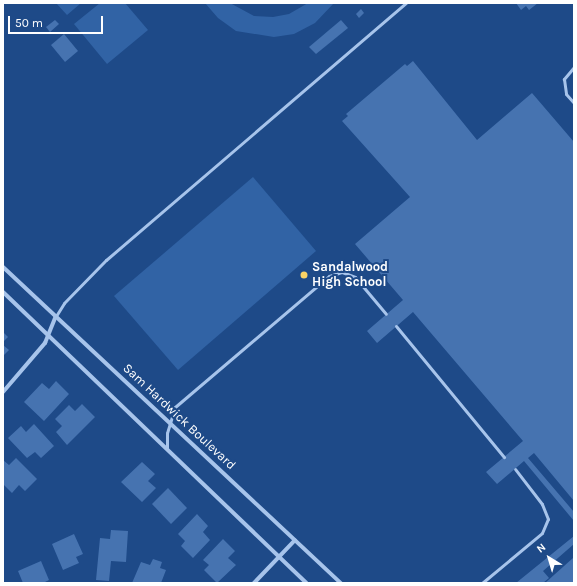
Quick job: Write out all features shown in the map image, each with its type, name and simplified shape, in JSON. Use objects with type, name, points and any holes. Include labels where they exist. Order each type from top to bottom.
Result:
[{"type":"street","name":"Sam Hardwick Boulevard","points":[[3,267],[342,583]]},
{"type":"street","points":[[3,292],[278,558],[306,583]]},
{"type":"street","points":[[3,392],[36,356],[56,316]]},
{"type":"street","points":[[254,583],[295,540]]},
{"type":"lane","points":[[56,316],[64,303],[106,260],[406,3]]},
{"type":"lane","points":[[574,67],[564,79],[566,94],[574,103]]},
{"type":"lane","points":[[167,451],[170,423],[175,407],[329,276],[342,272],[355,277],[386,314]]},
{"type":"lane","points":[[396,326],[504,457]]},
{"type":"lane","points":[[482,583],[542,533],[548,519],[542,504],[515,469]]},
{"type":"shaded area","points":[[56,3],[81,3],[67,15]]},
{"type":"shaded area","points":[[100,3],[125,3],[148,30],[107,64],[74,24]]},
{"type":"shaded area","points":[[205,3],[230,3],[254,16],[273,17],[289,14],[308,3],[334,3],[315,23],[294,34],[274,37],[236,31],[218,18]]},
{"type":"shaded area","points":[[253,177],[316,251],[178,370],[114,296]]},
{"type":"building","points":[[516,3],[538,3],[529,10],[526,6],[521,10]]},
{"type":"building","points":[[361,9],[364,13],[359,18],[356,14]]},
{"type":"building","points":[[55,20],[59,24],[50,32],[46,27]]},
{"type":"building","points":[[341,20],[348,28],[316,54],[309,47]]},
{"type":"building","points":[[64,34],[78,51],[65,62],[51,45]]},
{"type":"building","points":[[413,61],[477,140],[532,93],[574,142],[574,501],[534,453],[528,458],[574,512],[574,521],[524,461],[497,484],[486,472],[523,441],[413,312],[377,343],[367,331],[403,300],[355,244],[410,197],[342,121],[348,116],[346,114],[405,64],[407,66]]},
{"type":"building","points":[[3,332],[8,337],[3,342]]},
{"type":"building","points":[[3,345],[9,350],[3,356]]},
{"type":"building","points":[[56,381],[69,394],[44,421],[24,402],[42,383],[49,389]]},
{"type":"building","points":[[82,404],[95,417],[67,445],[56,432],[62,426],[55,419],[69,405],[75,411]]},
{"type":"building","points":[[34,424],[54,446],[41,458],[35,452],[27,458],[8,438],[21,426],[26,432]]},
{"type":"building","points":[[16,458],[37,479],[25,491],[19,485],[12,493],[3,484],[3,460],[9,465]]},
{"type":"building","points":[[142,462],[155,474],[148,481],[156,488],[142,502],[121,482]]},
{"type":"building","points":[[168,488],[187,508],[171,524],[152,504]]},
{"type":"building","points":[[197,514],[208,526],[203,532],[210,540],[193,558],[181,546],[185,541],[178,534]]},
{"type":"building","points":[[111,530],[128,531],[126,562],[111,561],[109,581],[96,580],[100,538],[110,539]]},
{"type":"building","points":[[74,534],[83,554],[76,557],[79,563],[63,570],[52,544]]},
{"type":"building","points":[[574,536],[574,544],[543,571],[549,578],[543,583],[516,583]]},
{"type":"building","points":[[223,539],[235,551],[228,558],[236,565],[217,583],[204,570],[209,565],[203,560]]},
{"type":"building","points":[[573,558],[574,583],[545,583]]},
{"type":"building","points":[[153,559],[162,562],[160,568],[166,570],[161,583],[132,583],[141,562],[150,565]]},
{"type":"building","points":[[41,561],[49,580],[43,583],[23,583],[18,571]]},
{"type":"place","name":"Sandalwood High School","points":[[304,275]]}]
